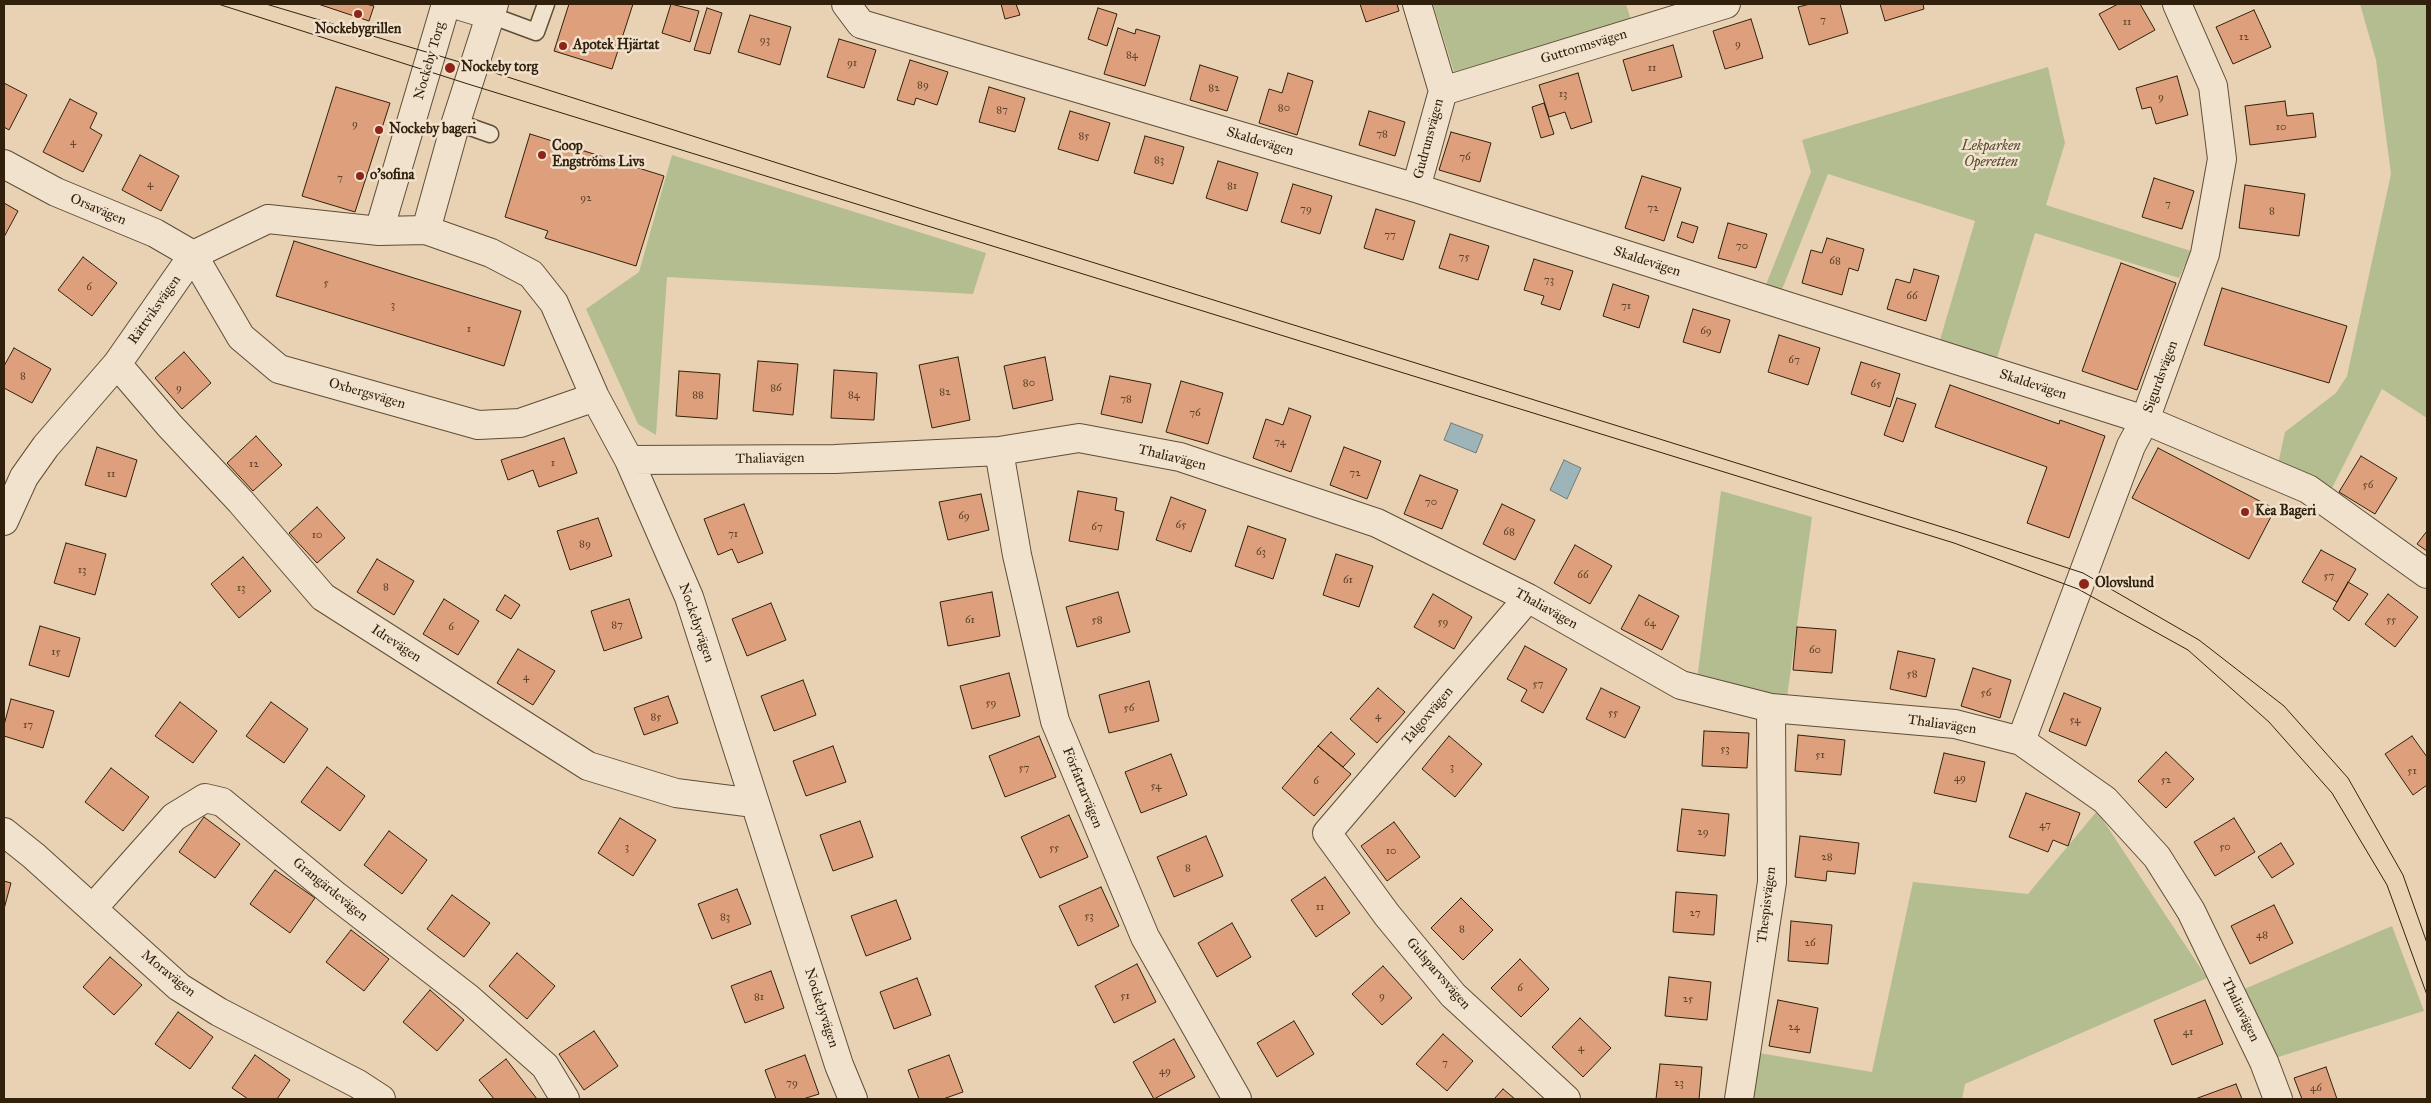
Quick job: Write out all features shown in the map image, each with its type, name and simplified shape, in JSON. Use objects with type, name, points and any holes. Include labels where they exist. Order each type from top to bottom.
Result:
[{"type":"street","name":"Nockeby Torg","points":[[379,231],[446,4]]},
{"type":"street","points":[[379,231],[426,230],[456,122],[492,9],[454,4]]},
{"type":"street","name":"Skaldevägen","points":[[846,4],[861,24],[1416,188],[2145,420],[2308,489],[2427,574]]},
{"type":"street","name":"Gudrunsvägen","points":[[1416,188],[1443,91],[1417,4]]},
{"type":"street","name":"Guttormsvägen","points":[[1443,91],[1726,4]]},
{"type":"street","name":"Sigurdsvägen","points":[[2021,741],[2131,446],[2145,420],[2206,254],[2222,159],[2213,86],[2177,4]]},
{"type":"street","name":"Orsavägen","points":[[4,164],[56,192],[155,234],[193,255]]},
{"type":"street","name":"Rättviksvägen","points":[[4,521],[24,477],[46,446],[117,364],[193,255],[268,219],[379,231]]},
{"type":"street","name":"Nockebyvägen","points":[[426,230],[491,253],[531,274],[554,303],[595,397],[628,460],[689,597],[839,1065],[853,1099]]},
{"type":"street","name":"Oxbergsvägen","points":[[193,255],[241,337],[279,369],[478,425],[520,423],[595,397]]},
{"type":"street","name":"Idrevägen","points":[[117,364],[323,597],[588,766],[676,793],[754,803]]},
{"type":"street","name":"Thaliavägen","points":[[628,460],[835,459],[999,451],[1079,438],[1180,457],[1377,523],[1528,598],[1681,685],[1771,708],[1955,724],[2021,741],[2105,800],[2157,856],[2191,911],[2264,1062],[2278,1099]]},
{"type":"street","name":"Författarvägen","points":[[999,451],[1017,556],[1055,721],[1145,937],[1237,1099]]},
{"type":"street","name":"Talgoxvägen","points":[[1327,833],[1528,598]]},
{"type":"street","name":"Thespisvägen","points":[[1739,1099],[1772,882],[1771,708]]},
{"type":"street","name":"Grangärdevägen","points":[[93,908],[174,817],[205,798],[222,802],[334,895],[467,997],[545,1066],[565,1099]]},
{"type":"street","name":"Moravägen","points":[[4,832],[34,856],[180,987],[219,1012],[358,1084],[381,1099]]},
{"type":"street","name":"Gulsparvsvägen","points":[[1327,833],[1387,915],[1453,995],[1566,1099]]},
{"type":"lane","points":[[492,9],[536,32],[546,4]]},
{"type":"lane","points":[[456,122],[490,134]]},
{"type":"green space","points":[[1433,4],[1626,4],[1631,20],[1454,72]]},
{"type":"green space","points":[[2360,4],[2427,4],[2427,418],[2382,389],[2329,494],[2278,464],[2285,432],[2336,393],[2347,376],[2391,174],[2376,60]]},
{"type":"green space","name":"Lekparken Operetten","points":[[2048,67],[2065,143],[2046,205],[2191,251],[2179,278],[2035,233],[1997,358],[1940,340],[1975,221],[1828,174],[1781,292],[1765,287],[1811,172],[1802,140]]},
{"type":"green space","points":[[672,155],[986,253],[973,294],[667,277],[656,435],[638,424],[586,309],[639,272]]},
{"type":"green space","points":[[1721,491],[1812,517],[1787,697],[1697,680]]},
{"type":"green space","points":[[2097,811],[2207,978],[1965,1084],[1962,1099],[1753,1099],[1752,1091],[1759,1053],[1872,1072],[1913,882],[2028,894]]},
{"type":"green space","points":[[2392,926],[2424,1011],[2272,1059],[2242,990]]},
{"type":"water","points":[[1451,423],[1483,435],[1476,453],[1444,440]]},
{"type":"water","points":[[1564,460],[1581,468],[1567,499],[1550,490]]},
{"type":"building","name":"Nockebygrillen","points":[[318,4],[366,4],[374,6],[369,21]]},
{"type":"building","points":[[569,4],[633,4],[612,69],[554,51]]},
{"type":"building","points":[[671,4],[699,11],[690,42],[662,33]]},
{"type":"building","points":[[1001,4],[1016,4],[1020,15],[1005,19]]},
{"type":"building","points":[[1360,4],[1397,4],[1399,11],[1366,22]]},
{"type":"building","points":[[1810,4],[1840,4],[1848,33],[1809,45],[1798,7]]},
{"type":"building","points":[[1880,4],[1923,4],[1924,9],[1885,21]]},
{"type":"building","points":[[2118,4],[2140,4],[2155,30],[2119,50],[2099,14]]},
{"type":"building","points":[[707,8],[722,13],[710,54],[694,50]]},
{"type":"building","points":[[1098,8],[1117,14],[1107,46],[1088,39]]},
{"type":"building","points":[[2254,10],[2271,47],[2233,64],[2216,27]]},
{"type":"building","points":[[750,15],[791,27],[780,65],[738,52]]},
{"type":"building","points":[[1751,19],[1763,58],[1725,69],[1713,31]]},
{"type":"building","points":[[1118,28],[1135,34],[1136,29],[1160,36],[1145,86],[1104,74]]},
{"type":"building","points":[[839,39],[876,50],[864,88],[827,77]]},
{"type":"building","points":[[1673,45],[1682,77],[1632,91],[1623,60]]},
{"type":"building","points":[[910,60],[948,72],[937,105],[916,98],[914,105],[897,100]]},
{"type":"building","points":[[1200,65],[1238,77],[1227,111],[1190,100]]},
{"type":"building","points":[[1288,73],[1313,81],[1297,135],[1259,123],[1269,89],[1282,93]]},
{"type":"building","points":[[1578,73],[1592,122],[1571,129],[1565,112],[1549,117],[1539,85]]},
{"type":"building","points":[[2177,76],[2188,115],[2156,124],[2151,107],[2142,109],[2136,88]]},
{"type":"building","points":[[4,83],[27,95],[9,130],[4,127]]},
{"type":"building","points":[[336,87],[390,103],[355,212],[302,196]]},
{"type":"building","points":[[989,87],[1025,98],[1015,132],[979,122]]},
{"type":"building","points":[[70,99],[97,113],[90,128],[102,135],[83,172],[43,152]]},
{"type":"building","points":[[2285,101],[2287,116],[2313,113],[2316,137],[2250,145],[2245,106]]},
{"type":"building","points":[[1544,103],[1554,134],[1541,138],[1532,107]]},
{"type":"building","points":[[1070,111],[1110,123],[1098,161],[1058,149]]},
{"type":"building","points":[[1369,111],[1405,122],[1395,156],[1359,145]]},
{"type":"building","points":[[1451,132],[1491,143],[1480,182],[1439,170]]},
{"type":"building","points":[[530,134],[664,176],[636,266],[545,238],[548,231],[505,217]]},
{"type":"building","points":[[1145,136],[1184,147],[1173,184],[1134,173]]},
{"type":"building","points":[[140,155],[179,176],[161,211],[122,190]]},
{"type":"building","points":[[1218,161],[1258,173],[1247,211],[1206,198]]},
{"type":"building","points":[[1642,176],[1681,188],[1664,241],[1625,228]]},
{"type":"building","points":[[2154,178],[2194,191],[2182,229],[2142,217]]},
{"type":"building","points":[[1293,184],[1332,196],[1320,234],[1281,222]]},
{"type":"building","points":[[2245,185],[2305,194],[2299,236],[2239,228]]},
{"type":"building","points":[[4,203],[18,211],[4,237]]},
{"type":"building","points":[[1376,209],[1415,221],[1403,260],[1364,248]]},
{"type":"building","points":[[1682,222],[1698,227],[1693,243],[1677,237]]},
{"type":"building","points":[[1728,223],[1767,234],[1756,268],[1718,258]]},
{"type":"building","points":[[1450,234],[1489,246],[1478,280],[1439,268]]},
{"type":"building","points":[[1827,238],[1864,249],[1858,271],[1849,268],[1842,295],[1802,283],[1811,250],[1822,253]]},
{"type":"building","points":[[294,241],[521,311],[504,366],[276,296]]},
{"type":"building","points":[[83,257],[117,283],[92,316],[58,290]]},
{"type":"building","points":[[1534,259],[1573,271],[1560,310],[1541,304],[1544,296],[1524,290]]},
{"type":"building","points":[[2121,263],[2176,283],[2137,390],[2082,371]]},
{"type":"building","points":[[1914,269],[1939,276],[1926,321],[1887,309],[1896,279],[1910,283]]},
{"type":"building","points":[[1613,284],[1649,296],[1639,328],[1603,316]]},
{"type":"building","points":[[2222,288],[2347,326],[2329,383],[2204,345]]},
{"type":"building","points":[[1693,309],[1730,320],[1720,353],[1683,342]]},
{"type":"building","points":[[1779,335],[1820,348],[1808,385],[1768,372]]},
{"type":"building","points":[[14,348],[51,369],[32,403],[4,388],[4,366]]},
{"type":"building","points":[[184,352],[211,383],[182,409],[155,378]]},
{"type":"building","points":[[958,357],[970,420],[932,428],[919,365]]},
{"type":"building","points":[[1045,357],[1053,400],[1013,409],[1004,366]]},
{"type":"building","points":[[758,361],[798,364],[793,415],[753,411]]},
{"type":"building","points":[[1861,362],[1900,374],[1890,407],[1851,394]]},
{"type":"building","points":[[834,370],[877,373],[874,420],[831,418]]},
{"type":"building","points":[[679,371],[720,374],[717,419],[676,416]]},
{"type":"building","points":[[1110,376],[1151,384],[1142,423],[1101,414]]},
{"type":"building","points":[[1181,381],[1223,393],[1208,444],[1166,432]]},
{"type":"building","points":[[1950,385],[2059,424],[2060,420],[2105,436],[2069,538],[2027,523],[2047,467],[1935,427]]},
{"type":"building","points":[[1897,398],[1916,404],[1903,442],[1884,435]]},
{"type":"building","points":[[1289,408],[1311,416],[1291,472],[1253,458],[1266,419],[1283,425]]},
{"type":"building","points":[[256,436],[282,465],[253,491],[227,463]]},
{"type":"building","points":[[564,438],[577,473],[539,487],[533,470],[508,480],[501,460]]},
{"type":"building","points":[[97,447],[137,460],[126,497],[85,485]]},
{"type":"building","points":[[1344,447],[1381,461],[1367,499],[1330,485]]},
{"type":"building","points":[[2158,448],[2275,509],[2249,559],[2132,498]]},
{"type":"building","points":[[2361,456],[2397,478],[2375,514],[2339,492]]},
{"type":"building","points":[[1420,475],[1458,490],[1442,529],[1404,514]]},
{"type":"building","points":[[1078,491],[1117,498],[1115,510],[1124,512],[1118,550],[1069,541]]},
{"type":"building","points":[[981,494],[989,530],[948,540],[939,502]]},
{"type":"building","points":[[1171,497],[1206,510],[1191,552],[1156,540]]},
{"type":"building","points":[[744,504],[763,553],[738,563],[732,549],[718,555],[704,519]]},
{"type":"building","points":[[1502,504],[1535,520],[1515,560],[1483,544]]},
{"type":"building","points":[[317,507],[345,538],[317,563],[289,533]]},
{"type":"building","points":[[598,518],[612,556],[570,570],[557,531]]},
{"type":"building","points":[[1248,526],[1286,539],[1273,579],[1235,566]]},
{"type":"building","points":[[2427,531],[2427,551],[2417,544]]},
{"type":"building","points":[[66,543],[106,554],[95,595],[54,583]]},
{"type":"building","points":[[1575,545],[1612,566],[1590,604],[1554,583]]},
{"type":"building","points":[[2321,550],[2356,569],[2337,602],[2302,582]]},
{"type":"building","points":[[1336,554],[1373,566],[1359,607],[1323,595]]},
{"type":"building","points":[[243,557],[271,591],[239,618],[211,584]]},
{"type":"building","points":[[377,559],[414,581],[394,615],[357,592]]},
{"type":"building","points":[[2348,582],[2368,594],[2349,621],[2333,609]]},
{"type":"building","points":[[992,592],[1000,636],[948,646],[940,602]]},
{"type":"building","points":[[1118,592],[1130,632],[1077,647],[1066,607]]},
{"type":"building","points":[[1433,594],[1472,617],[1454,649],[1414,627]]},
{"type":"building","points":[[2388,594],[2418,617],[2395,647],[2365,624]]},
{"type":"building","points":[[505,595],[520,605],[511,619],[496,610]]},
{"type":"building","points":[[1639,595],[1679,616],[1662,650],[1621,629]]},
{"type":"building","points":[[444,599],[479,621],[458,655],[423,634]]},
{"type":"building","points":[[629,599],[642,638],[604,651],[591,611]]},
{"type":"building","points":[[771,603],[786,640],[747,656],[732,619]]},
{"type":"building","points":[[40,626],[80,638],[69,677],[29,665]]},
{"type":"building","points":[[1797,627],[1836,630],[1832,673],[1793,670]]},
{"type":"building","points":[[1525,646],[1567,669],[1543,713],[1521,701],[1527,690],[1507,679]]},
{"type":"building","points":[[518,649],[555,671],[533,705],[497,683]]},
{"type":"building","points":[[1898,651],[1935,659],[1926,697],[1890,689]]},
{"type":"building","points":[[1973,668],[2011,680],[2000,718],[1961,706]]},
{"type":"building","points":[[1009,673],[1020,716],[972,729],[960,686]]},
{"type":"building","points":[[803,680],[816,715],[774,731],[761,696]]},
{"type":"building","points":[[1149,681],[1159,721],[1109,733],[1099,695]]},
{"type":"building","points":[[1378,688],[1405,712],[1377,743],[1350,719]]},
{"type":"building","points":[[1601,688],[1640,707],[1625,738],[1586,719]]},
{"type":"building","points":[[2064,693],[2101,708],[2086,746],[2049,731]]},
{"type":"building","points":[[668,696],[678,723],[644,735],[634,708]]},
{"type":"building","points":[[11,699],[54,711],[43,748],[4,736],[4,725]]},
{"type":"building","points":[[180,702],[217,731],[193,763],[155,736]]},
{"type":"building","points":[[271,702],[308,729],[284,763],[246,736]]},
{"type":"building","points":[[1704,731],[1749,733],[1747,768],[1702,766]]},
{"type":"building","points":[[1331,732],[1355,754],[1343,767],[1318,746]]},
{"type":"building","points":[[1798,735],[1845,740],[1841,775],[1795,771]]},
{"type":"building","points":[[1039,736],[1056,777],[1005,797],[989,756]]},
{"type":"building","points":[[1449,736],[1482,764],[1455,797],[1422,769]]},
{"type":"building","points":[[2412,736],[2427,757],[2427,785],[2413,795],[2385,754]]},
{"type":"building","points":[[833,746],[846,782],[806,796],[793,761]]},
{"type":"building","points":[[1318,746],[1351,774],[1314,816],[1282,788]]},
{"type":"building","points":[[2166,752],[2194,779],[2166,808],[2138,781]]},
{"type":"building","points":[[1944,753],[1985,762],[1976,802],[1934,793]]},
{"type":"building","points":[[1171,754],[1187,795],[1141,813],[1125,772]]},
{"type":"building","points":[[327,767],[365,796],[340,831],[301,802]]},
{"type":"building","points":[[111,768],[149,797],[123,831],[85,802]]},
{"type":"building","points":[[2026,793],[2080,813],[2068,846],[2053,840],[2048,852],[2009,837]]},
{"type":"building","points":[[1682,809],[1729,814],[1725,856],[1677,851]]},
{"type":"building","points":[[1069,815],[1088,857],[1040,878],[1021,837]]},
{"type":"building","points":[[204,817],[240,844],[215,878],[179,852]]},
{"type":"building","points":[[620,818],[656,840],[633,876],[598,853]]},
{"type":"building","points":[[2234,818],[2255,852],[2215,876],[2194,842]]},
{"type":"building","points":[[860,821],[873,857],[833,871],[820,835]]},
{"type":"building","points":[[1394,822],[1420,857],[1387,881],[1361,846]]},
{"type":"building","points":[[389,831],[427,860],[402,894],[364,865]]},
{"type":"building","points":[[1206,836],[1223,876],[1174,897],[1157,857]]},
{"type":"building","points":[[1800,836],[1859,843],[1855,874],[1827,871],[1826,881],[1795,877]]},
{"type":"building","points":[[2281,843],[2294,864],[2272,878],[2258,857]]},
{"type":"building","points":[[275,870],[315,898],[290,933],[250,904]]},
{"type":"building","points":[[1325,877],[1350,913],[1316,937],[1291,900]]},
{"type":"building","points":[[4,881],[11,883],[4,909]]},
{"type":"building","points":[[1101,887],[1119,926],[1078,946],[1059,906]]},
{"type":"building","points":[[737,889],[751,924],[712,939],[698,904]]},
{"type":"building","points":[[1676,892],[1717,895],[1714,935],[1673,932]]},
{"type":"building","points":[[452,895],[490,923],[464,957],[427,929]]},
{"type":"building","points":[[1461,898],[1493,930],[1463,960],[1431,928]]},
{"type":"building","points":[[896,900],[911,939],[866,956],[851,916]]},
{"type":"building","points":[[2274,905],[2293,943],[2250,964],[2231,926]]},
{"type":"building","points":[[1791,921],[1832,925],[1828,964],[1788,961]]},
{"type":"building","points":[[1232,923],[1251,957],[1217,977],[1198,943]]},
{"type":"building","points":[[351,930],[389,959],[364,991],[326,962]]},
{"type":"building","points":[[517,953],[555,986],[527,1019],[489,986]]},
{"type":"building","points":[[110,957],[142,985],[114,1015],[83,987]]},
{"type":"building","points":[[1520,959],[1549,989],[1521,1017],[1491,988]]},
{"type":"building","points":[[1137,964],[1156,1002],[1114,1023],[1095,986]]},
{"type":"building","points":[[1383,966],[1412,998],[1382,1025],[1352,994]]},
{"type":"building","points":[[771,971],[784,1008],[745,1023],[731,986]]},
{"type":"building","points":[[1669,977],[1711,982],[1707,1020],[1665,1016]]},
{"type":"building","points":[[917,978],[931,1015],[894,1029],[880,992]]},
{"type":"building","points":[[430,990],[464,1020],[437,1051],[403,1022]]},
{"type":"building","points":[[1778,1000],[1818,1008],[1810,1053],[1769,1046]]},
{"type":"building","points":[[2205,1000],[2223,1044],[2172,1065],[2154,1020]]},
{"type":"building","points":[[178,1012],[213,1037],[190,1069],[155,1044]]},
{"type":"building","points":[[1580,1018],[1611,1048],[1583,1077],[1552,1047]]},
{"type":"building","points":[[1294,1021],[1314,1054],[1277,1077],[1257,1043]]},
{"type":"building","points":[[594,1031],[618,1066],[584,1090],[559,1054]]},
{"type":"building","points":[[1443,1034],[1473,1061],[1447,1091],[1416,1064]]},
{"type":"building","points":[[1174,1039],[1195,1077],[1154,1099],[1133,1062]]},
{"type":"building","points":[[255,1055],[290,1080],[277,1099],[248,1099],[232,1088]]},
{"type":"building","points":[[805,1055],[819,1094],[803,1099],[776,1099],[765,1070]]},
{"type":"building","points":[[949,1055],[963,1092],[943,1099],[919,1099],[908,1070]]},
{"type":"building","points":[[506,1059],[537,1099],[494,1099],[479,1080]]},
{"type":"building","points":[[1660,1064],[1702,1067],[1699,1099],[1656,1099]]},
{"type":"building","points":[[2326,1067],[2337,1099],[2302,1099],[2294,1078]]},
{"type":"building","points":[[2236,1084],[2242,1099],[2195,1099]]},
{"type":"building","points":[[1503,1089],[1515,1099],[1494,1099]]},
{"type":"tram line","points":[[218,4],[468,84],[1954,543],[2078,589],[2188,650],[2269,722],[2332,793],[2387,885],[2427,995]]},
{"type":"tram line","points":[[266,4],[473,66],[928,211],[1958,532],[2083,573],[2199,640],[2284,706],[2348,778],[2403,875],[2427,943]]},
{"type":"place","name":"Nockebygrillen","points":[[358,14]]},
{"type":"place","name":"Apotek Hjärtat","points":[[563,46]]},
{"type":"place","name":"Nockeby torg","points":[[450,68]]},
{"type":"place","name":"Nockeby bageri","points":[[379,130]]},
{"type":"place","name":"Coop Engströms Livs","points":[[542,155]]},
{"type":"place","name":"o'sofina","points":[[360,176]]},
{"type":"place","name":"Kea Bageri","points":[[2245,512]]},
{"type":"place","name":"Olovslund","points":[[2084,584]]}]
